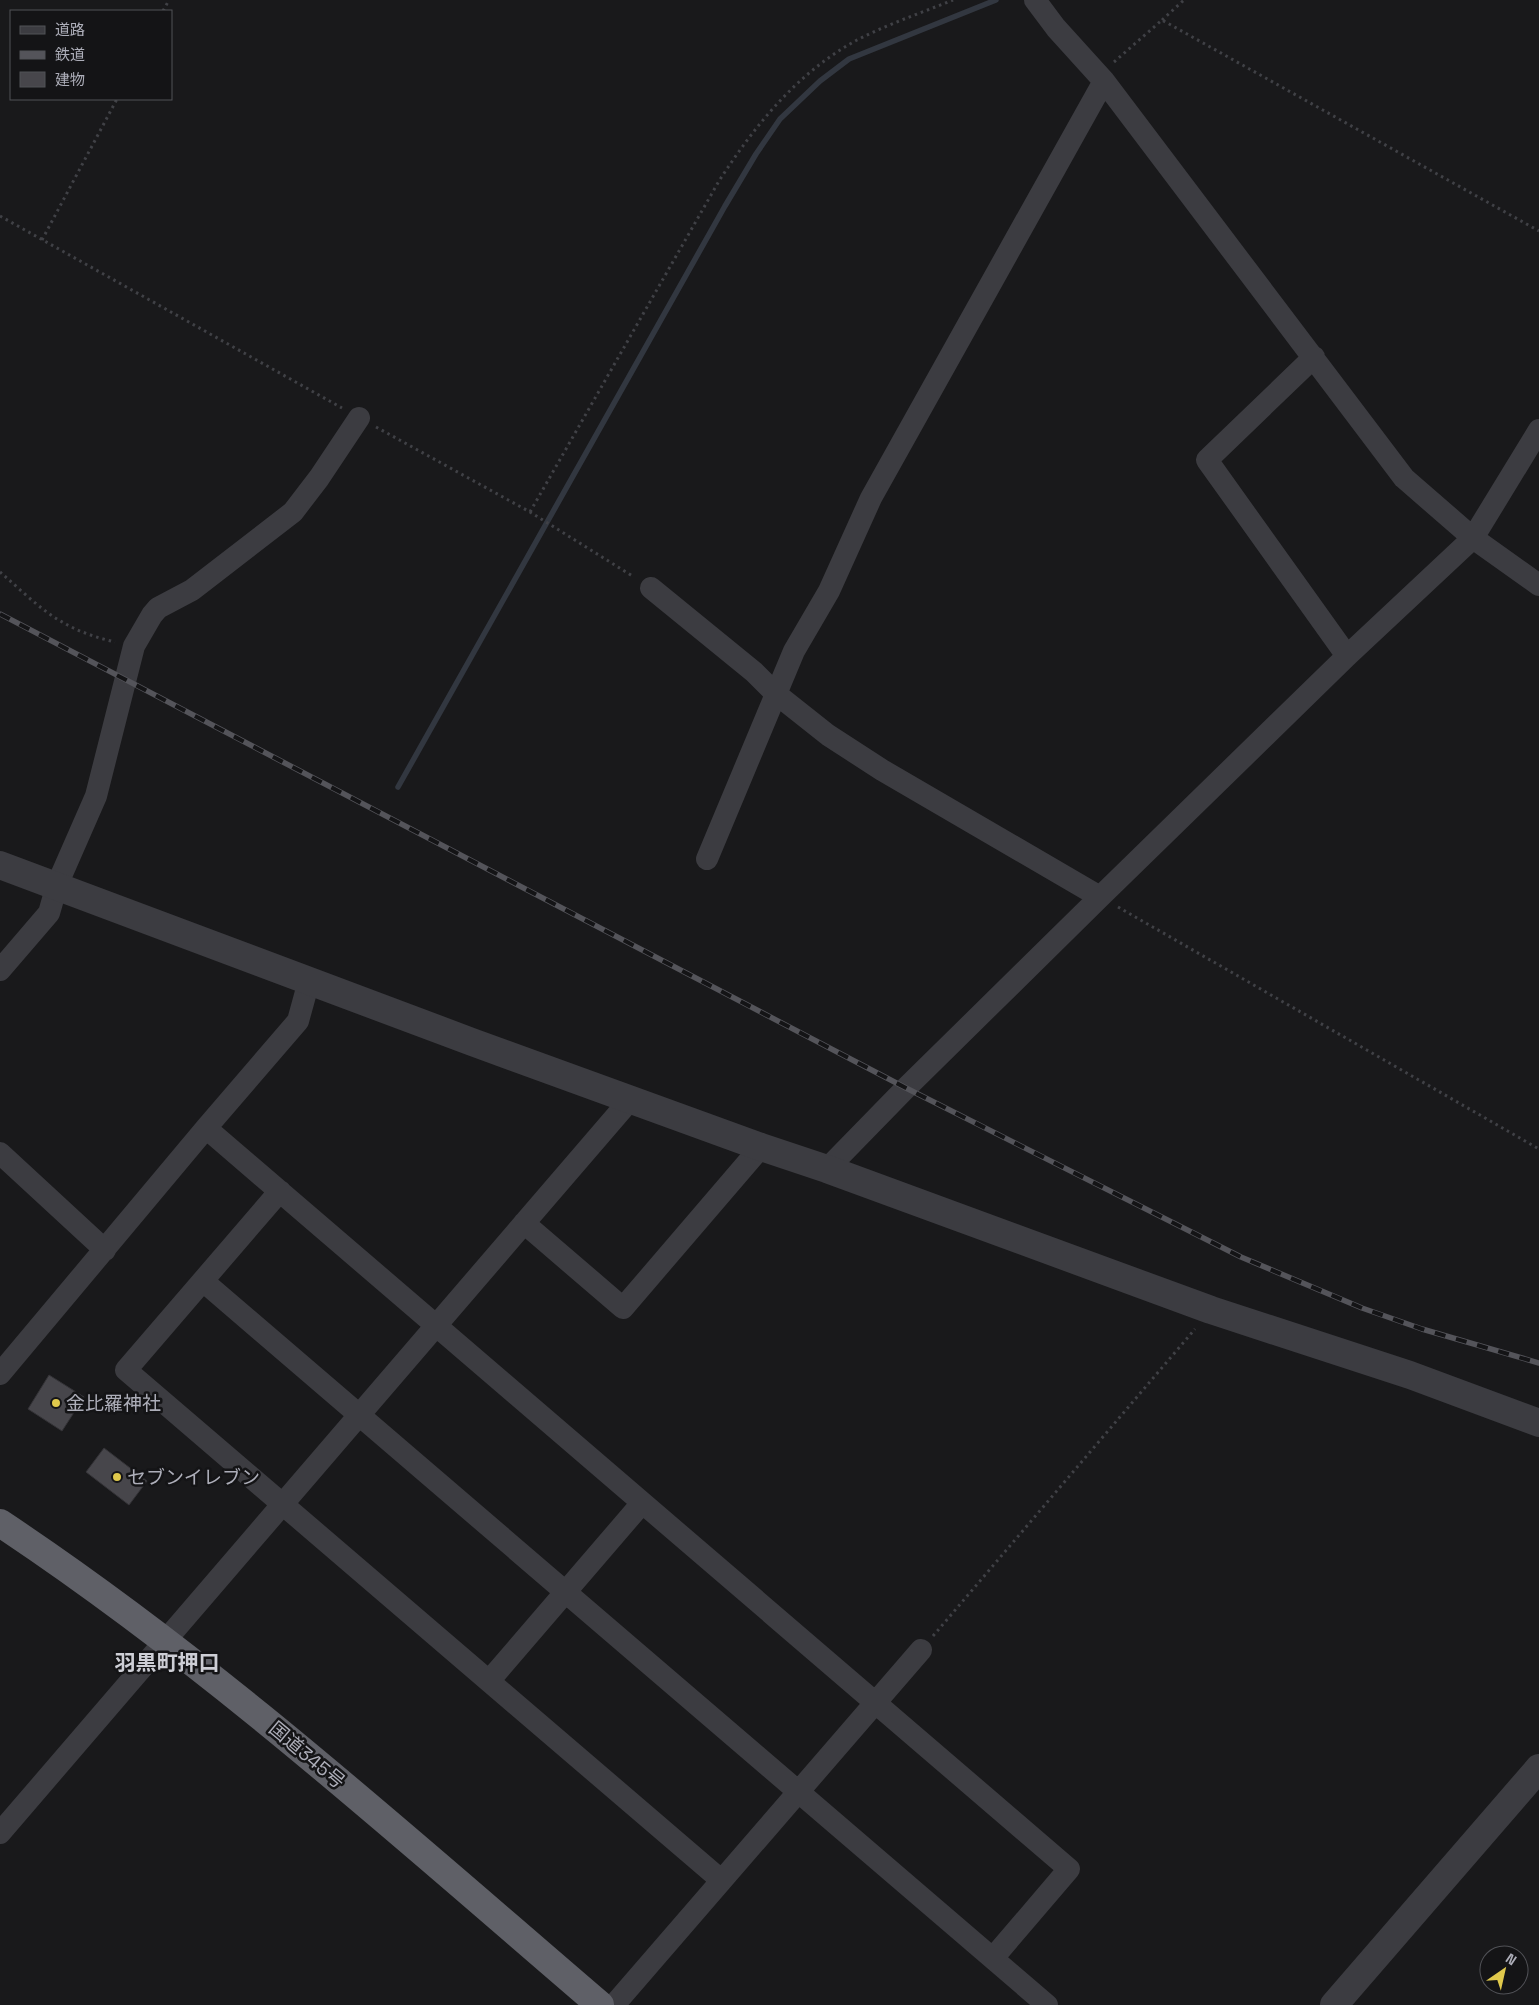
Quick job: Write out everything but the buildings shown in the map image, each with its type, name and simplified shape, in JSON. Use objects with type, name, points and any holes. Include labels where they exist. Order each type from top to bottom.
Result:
[{"type":"highway","name":"国道345号","points":[[0,1523],[45,1553],[165,1641],[314,1759],[600,2005]]},
{"type":"street","points":[[1035,0],[1056,28],[1101,79],[1404,478],[1473,538],[1539,584]]},
{"type":"street","points":[[707,859],[794,651],[829,590],[871,498],[1101,79]]},
{"type":"street","points":[[1314,358],[1207,460],[1347,656]]},
{"type":"street","points":[[0,970],[48,913],[57,885],[96,796],[134,646],[152,615],[158,608],[192,590],[293,512],[319,478],[359,418]]},
{"type":"street","points":[[827,1169],[906,1088],[1100,897],[1347,656],[1473,538],[1539,430]]},
{"type":"street","points":[[651,588],[754,672],[775,693],[828,735],[882,770],[1100,897]]},
{"type":"street","points":[[0,865],[630,1100],[827,1169],[1211,1310],[1410,1375],[1539,1423]]},
{"type":"street","points":[[0,1374],[298,1021],[309,981]]},
{"type":"street","points":[[0,1833],[630,1100]]},
{"type":"street","points":[[206,1128],[1069,1868],[992,1958]]},
{"type":"street","points":[[524,1223],[623,1308],[761,1147]]},
{"type":"street","points":[[0,1153],[105,1250]]},
{"type":"street","points":[[280,1191],[126,1370],[721,1880]]},
{"type":"street","points":[[203,1281],[1047,2005]]},
{"type":"street","points":[[489,1681],[642,1503]]},
{"type":"street","points":[[614,2005],[874,1702],[921,1650]]},
{"type":"street","points":[[1334,2005],[1539,1768]]},
{"type":"path","points":[[530,512],[719,181],[742,145],[764,118],[790,90],[821,63],[857,40],[953,0]]},
{"type":"path","points":[[1101,79],[1184,0]]},
{"type":"path","points":[[1162,20],[1539,231]]},
{"type":"path","points":[[42,240],[116,100]]},
{"type":"path","points":[[0,216],[530,512],[651,588]]},
{"type":"path","points":[[0,572],[64,624],[98,638],[134,646]]},
{"type":"path","points":[[1100,897],[1539,1148]]},
{"type":"path","points":[[921,1650],[1211,1310]]},
{"type":"waterway","points":[[398,787],[725,206],[756,154],[780,119],[820,81],[849,59],[996,0]]},
{"type":"railway","points":[[0,614],[906,1088],[1241,1257],[1362,1308],[1422,1329],[1539,1363]]},
{"type":"place","name":"金比羅神社","points":[[56,1403]]},
{"type":"place","name":"セブンイレブン","points":[[117,1477]]},
{"type":"district","name":"羽黒町押口","points":[[167,1662]]}]
